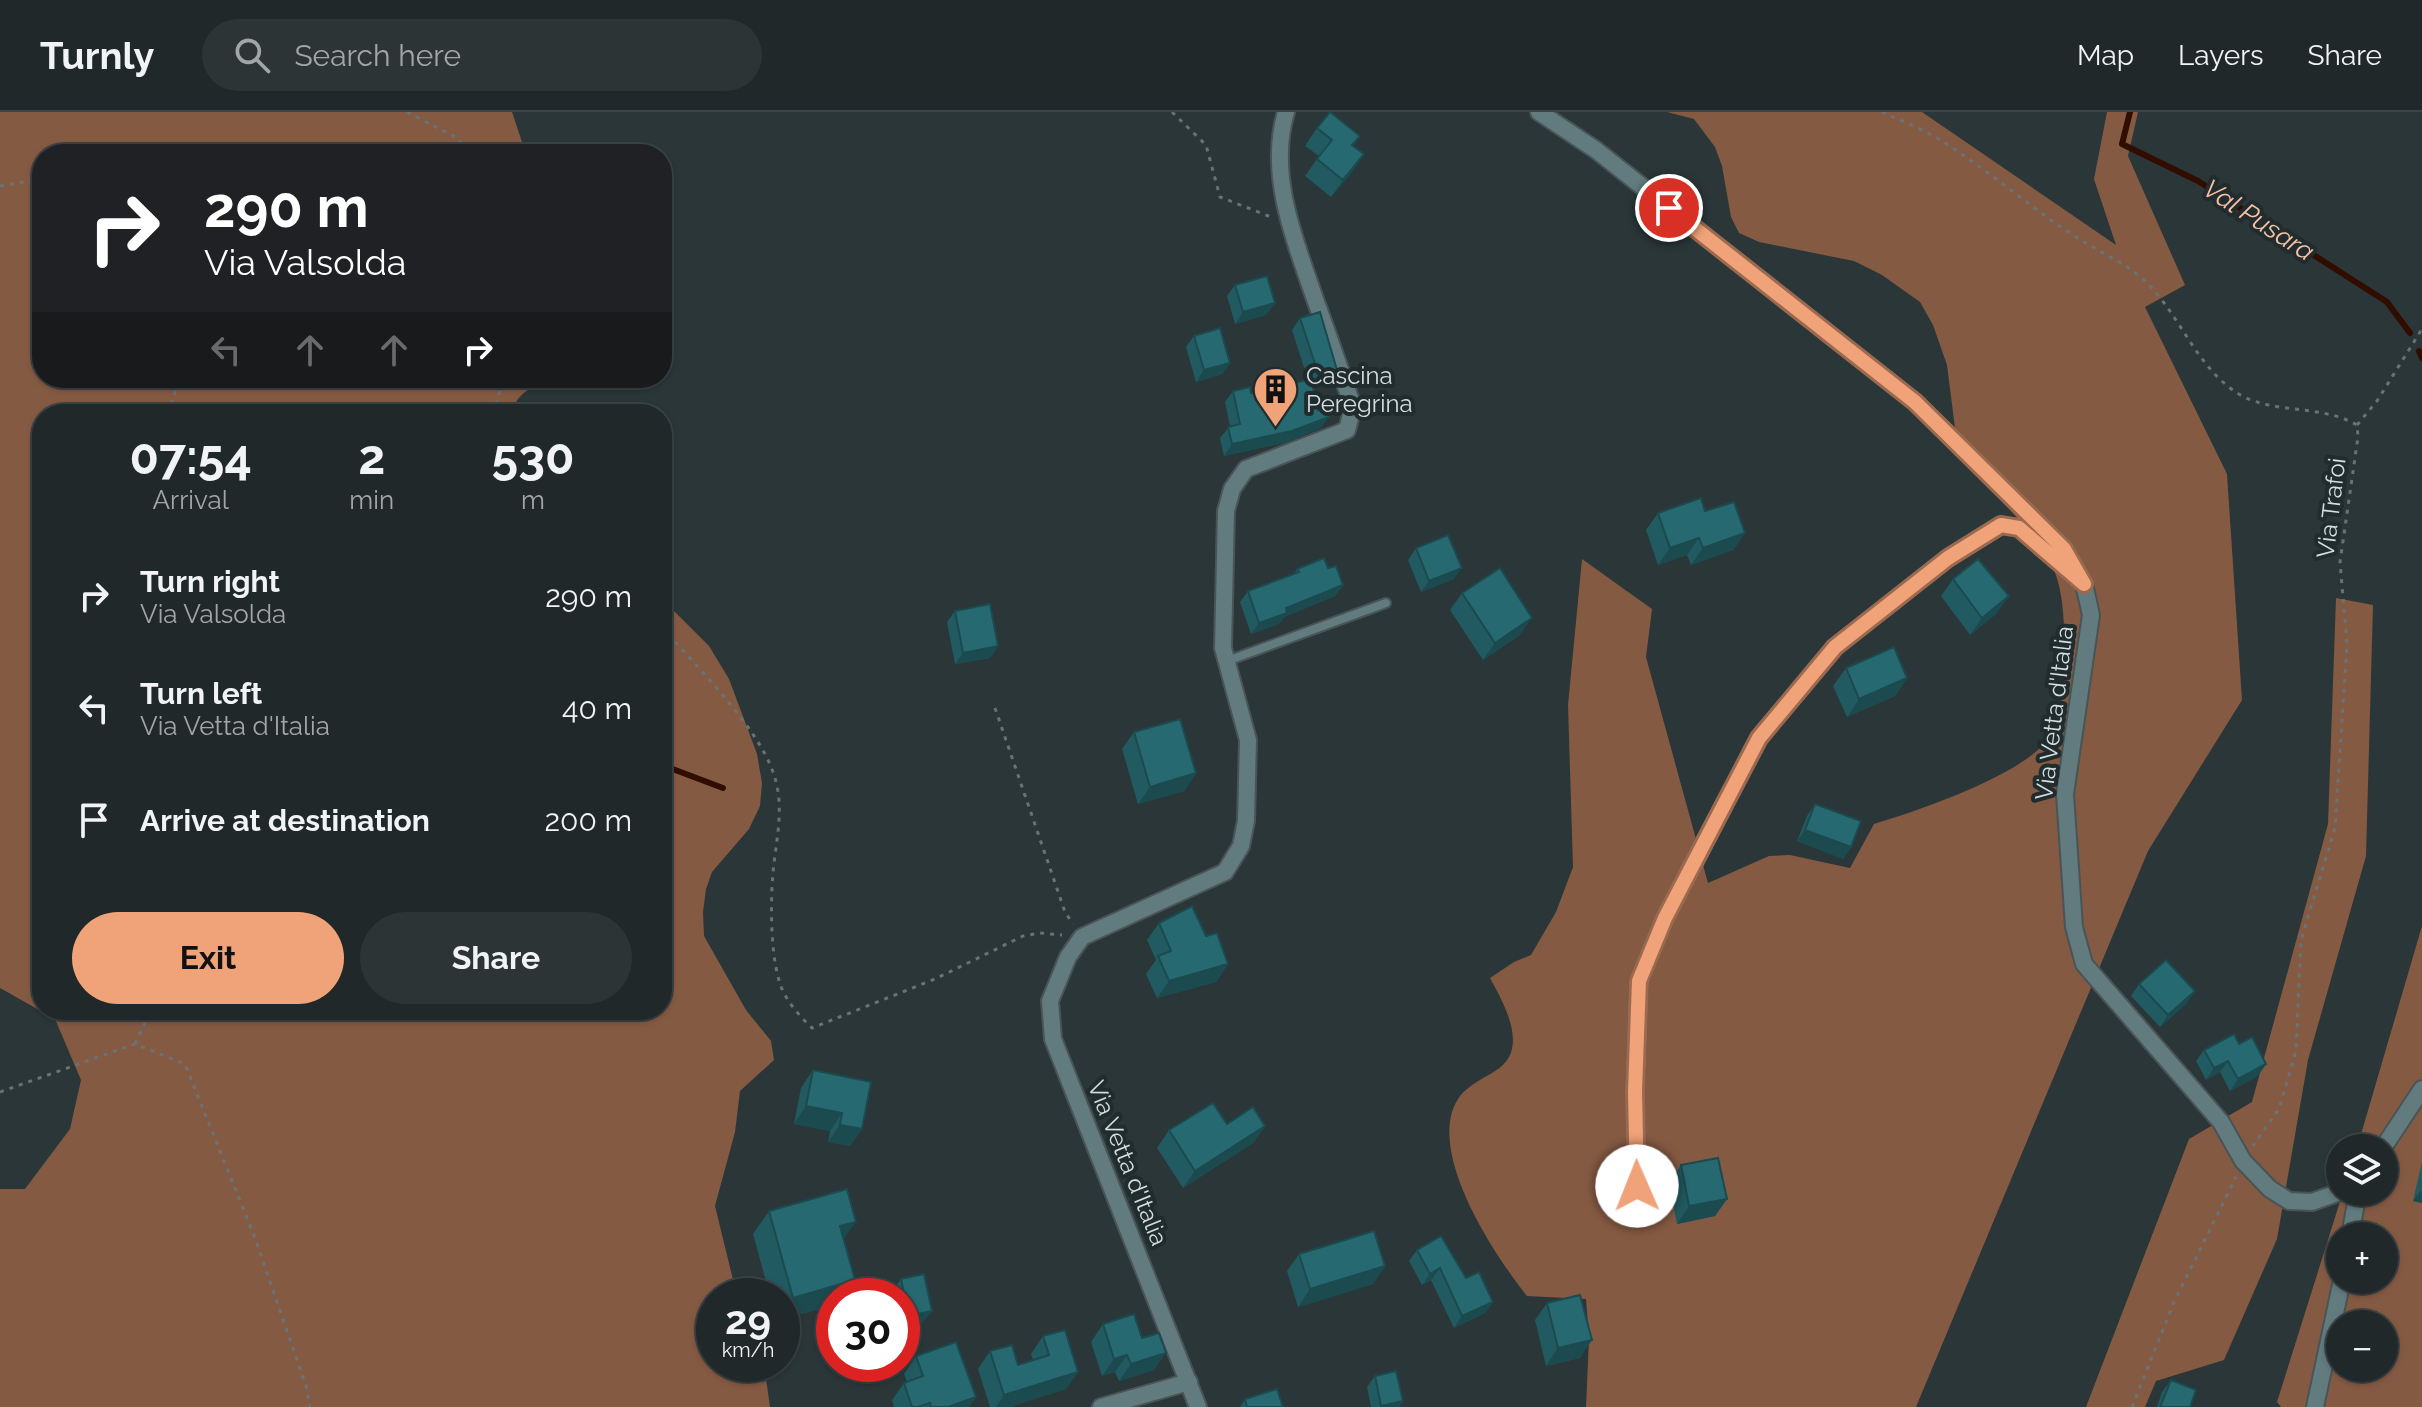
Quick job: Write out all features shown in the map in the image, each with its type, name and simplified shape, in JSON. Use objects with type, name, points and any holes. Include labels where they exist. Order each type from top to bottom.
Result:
[{"type":"street","points":[[1082,937],[1225,872],[1241,846],[1246,821],[1248,740],[1223,648],[1226,511],[1232,489],[1246,469],[1347,430],[1353,407],[1289,223],[1280,160],[1286,112]]},
{"type":"street","name":"Via Vetta d'Italia","points":[[1539,112],[1596,150],[1915,402],[2064,549],[2084,584],[2091,615],[2065,794],[2074,927],[2084,964],[2221,1122],[2243,1161],[2270,1189],[2289,1201],[2312,1202],[2326,1197]]},
{"type":"street","points":[[1638,1218],[1635,1091],[1639,981],[1665,918],[1759,738],[1835,647],[1948,558],[2001,525],[2019,528],[2084,584]]},
{"type":"street","name":"Via Vetta d'Italia","points":[[1082,937],[1068,957],[1050,1001],[1053,1039],[1198,1407]]},
{"type":"street","points":[[2392,1134],[2422,1089]]},
{"type":"street","points":[[2315,1407],[2339,1294]]},
{"type":"street","points":[[1101,1407],[1189,1382]]},
{"type":"lane","points":[[1227,661],[1386,603]]},
{"type":"path","points":[[407,112],[459,139],[462,144]]},
{"type":"path","points":[[1172,112],[1206,145],[1220,197],[1289,223]]},
{"type":"path","name":"Via Trafoi","points":[[1882,112],[1933,135],[2077,238],[2130,267],[2166,306],[2212,372],[2232,390],[2248,399],[2346,418],[2357,425],[2358,437],[2340,562],[2347,644],[2335,828],[2301,940],[2296,1051],[2279,1109],[2243,1161],[2174,1302],[2132,1407]]},
{"type":"path","points":[[0,186],[32,181]]},
{"type":"path","points":[[2357,425],[2377,401],[2422,329]]},
{"type":"path","points":[[672,639],[762,746],[775,774],[781,810],[774,868],[773,949],[783,993],[812,1028],[935,979],[1023,936],[1040,933],[1082,937]]},
{"type":"path","points":[[995,708],[1065,912],[1082,937]]},
{"type":"path","points":[[135,1044],[146,1020]]},
{"type":"path","points":[[0,1092],[135,1044],[185,1064],[255,1238],[306,1386],[310,1407]]},
{"type":"shaded area","points":[[0,112],[512,112],[523,144],[32,144],[32,388],[533,388],[516,404],[32,404],[32,1006],[0,988]]},
{"type":"shaded area","points":[[1667,112],[1922,112],[2116,245],[2094,179],[2107,112],[2138,112],[2128,156],[2185,285],[2145,307],[2227,474],[2242,700],[2148,851],[1916,1407],[1586,1407],[1589,1339],[1586,1299],[1527,1296],[1498,1255],[1467,1200],[1450,1143],[1451,1118],[1460,1096],[1506,1062],[1511,1051],[1511,1026],[1490,978],[1531,955],[1556,912],[1573,867],[1568,705],[1582,559],[1652,609],[1646,657],[1708,883],[1769,856],[1790,855],[1850,868],[1874,824],[1997,777],[2039,749],[2050,735],[2061,701],[2066,652],[2063,608],[2056,576],[2035,540],[1963,458],[1957,444],[1947,365],[1933,325],[1920,302],[1882,275],[1854,261],[1759,242],[1739,233],[1731,217],[1722,166],[1715,147],[1694,119]]},
{"type":"shaded area","points":[[2336,598],[2373,605],[2366,856],[2308,1060],[2277,1239],[2224,1360],[2156,1381],[2145,1407],[2086,1407],[2189,1139],[2252,1102],[2328,824]]},
{"type":"shaded area","points":[[672,609],[709,646],[729,679],[757,754],[762,783],[760,806],[749,829],[712,872],[703,912],[704,936],[746,1010],[771,1041],[774,1060],[740,1091],[735,1132],[715,1206],[733,1278],[696,1278],[696,1382],[767,1382],[770,1407],[0,1407],[0,1189],[25,1189],[70,1129],[81,1080],[55,1020],[672,1020]]},
{"type":"shaded area","points":[[2422,926],[2422,1407],[2281,1407],[2277,1402],[2326,1246],[2326,1294],[2398,1294],[2398,1222],[2334,1222],[2339,1206],[2398,1206],[2398,1134],[2361,1134]]},
{"type":"building","points":[[1330,112],[1360,136],[1352,145],[1364,154],[1343,180],[1317,159],[1332,140],[1317,128]]},
{"type":"building","points":[[1267,276],[1275,303],[1243,312],[1235,285]]},
{"type":"building","points":[[1320,312],[1337,370],[1319,376],[1300,318]]},
{"type":"building","points":[[1220,328],[1230,363],[1204,370],[1194,336]]},
{"type":"building","name":"Cascina Peregrina","points":[[1311,379],[1318,410],[1327,408],[1329,417],[1292,431],[1232,444],[1228,427],[1240,424],[1233,391],[1250,387],[1251,393]]},
{"type":"building","points":[[1701,498],[1705,511],[1734,502],[1745,533],[1703,548],[1699,538],[1670,548],[1658,513]]},
{"type":"building","points":[[1448,535],[1462,568],[1429,581],[1416,548]]},
{"type":"building","points":[[1324,558],[1328,568],[1336,566],[1343,585],[1286,608],[1287,613],[1259,623],[1248,591],[1299,572],[1297,569]]},
{"type":"building","points":[[1978,559],[2009,596],[1982,618],[1953,579]]},
{"type":"building","points":[[1500,568],[1532,618],[1495,643],[1462,593]]},
{"type":"building","points":[[990,604],[998,646],[963,653],[955,611]]},
{"type":"building","points":[[1894,647],[1907,678],[1859,699],[1846,668]]},
{"type":"building","points":[[1180,719],[1196,773],[1150,787],[1134,732]]},
{"type":"building","points":[[1815,804],[1861,821],[1851,847],[1805,830]]},
{"type":"building","points":[[1192,906],[1206,936],[1217,933],[1228,964],[1169,981],[1158,956],[1171,951],[1159,923]]},
{"type":"building","points":[[2166,960],[2195,991],[2168,1015],[2139,984]]},
{"type":"building","points":[[2234,1034],[2239,1044],[2252,1037],[2266,1064],[2238,1079],[2228,1061],[2214,1068],[2204,1050]]},
{"type":"building","points":[[813,1070],[871,1082],[862,1129],[840,1125],[842,1113],[806,1106]]},
{"type":"building","points":[[1213,1103],[1227,1124],[1253,1107],[1265,1126],[1195,1171],[1169,1130]]},
{"type":"building","points":[[1718,1158],[1727,1199],[1689,1206],[1681,1165]]},
{"type":"building","points":[[847,1189],[856,1222],[840,1226],[854,1278],[816,1278],[816,1291],[800,1296],[800,1278],[787,1278],[769,1211]]},
{"type":"building","points":[[1374,1231],[1385,1266],[1310,1289],[1299,1254]]},
{"type":"building","points":[[1441,1236],[1466,1278],[1479,1272],[1493,1302],[1462,1316],[1440,1268],[1430,1274],[1417,1250]]},
{"type":"building","points":[[924,1274],[932,1311],[920,1314],[920,1278],[906,1278]]},
{"type":"building","points":[[1580,1295],[1592,1340],[1558,1348],[1547,1303]]},
{"type":"building","points":[[1134,1314],[1142,1338],[1159,1333],[1166,1353],[1131,1364],[1127,1355],[1114,1359],[1103,1324]]},
{"type":"building","points":[[1065,1330],[1078,1372],[1004,1395],[990,1351],[1012,1345],[1018,1365],[1049,1355],[1043,1336]]},
{"type":"building","points":[[956,1342],[976,1397],[948,1407],[931,1407],[930,1403],[912,1407],[904,1383],[920,1382],[923,1376],[920,1355]]},
{"type":"building","points":[[1396,1371],[1403,1401],[1381,1406],[1375,1376]]},
{"type":"building","points":[[2171,1380],[2196,1390],[2190,1407],[2160,1407]]},
{"type":"building","points":[[1277,1389],[1283,1407],[1247,1407],[1245,1399]]},
{"type":"waterway","name":"Val Pusara","points":[[2130,112],[2122,144],[2198,181],[2387,302],[2410,333]]},
{"type":"waterway","name":"Val Pusara","points":[[2419,351],[2422,358]]},
{"type":"waterway","points":[[672,769],[723,788]]},
{"type":"place","name":"Cascina Peregrina","points":[[1275,428]]},
{"type":"route","points":[[1637,1186],[1635,1091],[1639,981],[1665,918],[1759,738],[1835,647],[1948,558],[2001,525],[2019,528],[2084,584],[2064,549],[1915,402],[1669,208]]}]
